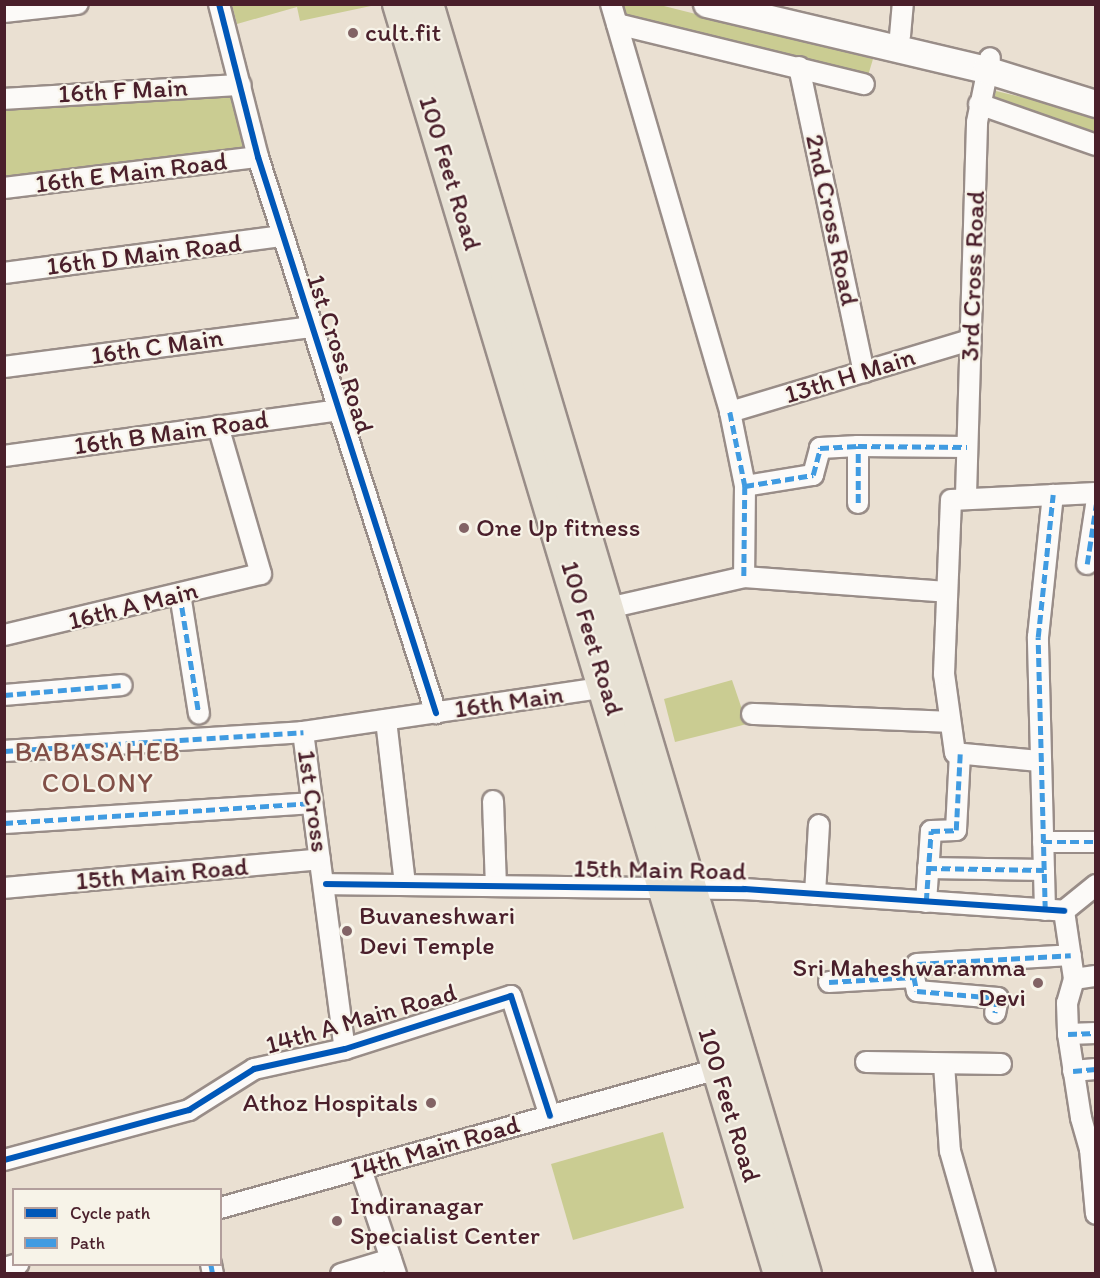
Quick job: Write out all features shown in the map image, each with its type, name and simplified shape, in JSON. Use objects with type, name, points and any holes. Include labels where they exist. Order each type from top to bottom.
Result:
[{"type":"main road","name":"100 Feet Road","points":[[399,4],[607,687],[680,890],[806,1274]]},
{"type":"main road","name":"100 Feet Road","points":[[427,4],[608,608],[680,890],[718,1069],[780,1274]]},
{"type":"street","points":[[4,12],[78,4]]},
{"type":"street","name":"1st Cross Road","points":[[219,4],[258,157],[282,236],[436,713]]},
{"type":"street","points":[[611,4],[730,412],[745,486],[744,577]]},
{"type":"street","points":[[707,4],[1095,89]]},
{"type":"street","points":[[768,4],[900,36],[988,64],[1095,104]]},
{"type":"street","points":[[900,36],[903,4]]},
{"type":"street","points":[[617,24],[864,84]]},
{"type":"street","name":"3rd Cross Road","points":[[966,495],[979,104],[988,64]]},
{"type":"street","name":"2nd Cross Road","points":[[799,67],[864,372]]},
{"type":"street","name":"16th F Main","points":[[4,99],[241,85]]},
{"type":"street","points":[[979,104],[1095,145]]},
{"type":"street","name":"16th E Main Road","points":[[4,188],[258,157]]},
{"type":"street","name":"16th D Main Road","points":[[4,273],[282,236]]},
{"type":"street","name":"16th C Main","points":[[4,367],[310,327]]},
{"type":"street","name":"13th H Main","points":[[730,412],[970,340]]},
{"type":"street","name":"16th B Main Road","points":[[4,456],[338,410]]},
{"type":"street","name":"16th A Main","points":[[4,635],[261,574],[218,426]]},
{"type":"street","points":[[858,446],[858,503]]},
{"type":"street","points":[[745,486],[813,475],[820,448],[968,447]]},
{"type":"street","points":[[1040,761],[955,753],[948,722],[946,592],[951,500],[966,495],[1095,493]]},
{"type":"street","points":[[1053,495],[1038,638],[1044,870],[1071,955],[1074,979],[1067,1003],[1068,1034],[1073,1071],[1094,1150],[1095,1214]]},
{"type":"street","points":[[1087,564],[1095,505]]},
{"type":"street","points":[[608,608],[744,577],[946,592]]},
{"type":"street","points":[[180,594],[199,714]]},
{"type":"street","points":[[4,695],[123,685]]},
{"type":"street","name":"16th Main","points":[[4,751],[303,732],[607,687]]},
{"type":"street","points":[[752,714],[948,722]]},
{"type":"street","points":[[386,720],[405,884]]},
{"type":"street","name":"1st Cross","points":[[303,732],[311,803],[326,884],[345,1049]]},
{"type":"street","points":[[926,902],[930,831],[957,830],[960,754]]},
{"type":"street","points":[[493,801],[496,886]]},
{"type":"street","points":[[4,823],[311,803]]},
{"type":"street","points":[[815,894],[819,825]]},
{"type":"street","points":[[1043,842],[1095,842]]},
{"type":"street","name":"15th Main Road","points":[[4,888],[321,859]]},
{"type":"street","points":[[928,867],[1044,870]]},
{"type":"street","name":"15th Main Road","points":[[326,884],[815,894],[1055,910]]},
{"type":"street","points":[[1055,910],[1095,885]]},
{"type":"street","points":[[994,1013],[998,998],[917,991],[914,977],[917,964],[1071,955]]},
{"type":"street","points":[[1074,979],[1095,976]]},
{"type":"street","points":[[829,982],[914,977]]},
{"type":"street","name":"14th A Main Road","points":[[4,1160],[189,1110],[254,1069],[345,1049],[511,996],[550,1116]]},
{"type":"street","points":[[1068,1034],[1095,1033]]},
{"type":"street","points":[[866,1062],[1001,1064]]},
{"type":"street","points":[[944,1064],[952,1131],[950,1151],[985,1274]]},
{"type":"street","name":"14th Main Road","points":[[222,1207],[718,1069]]},
{"type":"street","points":[[1073,1071],[1095,1069]]},
{"type":"street","points":[[341,1274],[393,1266],[362,1169]]},
{"type":"green space","points":[[371,4],[371,6],[300,21],[297,7],[237,24],[232,5]]},
{"type":"green space","points":[[621,5],[660,5],[873,59],[867,79],[628,20]]},
{"type":"green space","points":[[234,91],[246,153],[5,181],[5,103]]},
{"type":"green space","points":[[996,91],[1095,115],[1095,140],[992,105]]},
{"type":"green space","points":[[732,680],[747,724],[675,742],[664,699]]},
{"type":"green space","points":[[663,1132],[684,1208],[573,1240],[551,1164]]},
{"type":"marked path","points":[[730,412],[745,486],[744,577]]},
{"type":"marked path","points":[[745,486],[813,475],[820,448],[858,446]]},
{"type":"marked path","points":[[858,503],[858,446],[967,447]]},
{"type":"marked path","points":[[1045,910],[1038,637],[1053,495]]},
{"type":"marked path","points":[[1087,564],[1096,505]]},
{"type":"marked path","points":[[180,594],[199,714]]},
{"type":"marked path","points":[[4,695],[122,685]]},
{"type":"marked path","points":[[4,751],[303,732]]},
{"type":"marked path","points":[[926,902],[931,831],[956,830],[960,754]]},
{"type":"marked path","points":[[4,823],[311,803]]},
{"type":"marked path","points":[[1043,842],[1096,842]]},
{"type":"marked path","points":[[928,868],[1044,870]]},
{"type":"marked path","points":[[829,982],[914,977],[917,964],[1071,955]]},
{"type":"marked path","points":[[914,977],[917,991],[998,998],[995,1013]]},
{"type":"marked path","points":[[1068,1034],[1096,1033]]},
{"type":"marked path","points":[[1073,1071],[1096,1069]]},
{"type":"marked path","points":[[211,1266],[213,1274]]},
{"type":"cycle path","points":[[219,4],[258,157],[436,713]]},
{"type":"cycle path","points":[[326,884],[744,889],[1064,911]]},
{"type":"cycle path","points":[[4,1160],[189,1110],[254,1069],[345,1049],[511,996],[550,1116]]},
{"type":"place","name":"cult.fit","points":[[353,33]]},
{"type":"place","name":"One Up fitness","points":[[464,528]]},
{"type":"place","name":"Buvaneshwari Devi Temple","points":[[347,931]]},
{"type":"place","name":"Sri Maheshwaramma Devi","points":[[1038,983]]},
{"type":"place","name":"Athoz Hospitals","points":[[431,1103]]},
{"type":"place","name":"Indiranagar Specialist Center","points":[[337,1221]]},
{"type":"district","name":"BABASAHEB COLONY","points":[[98,766]]}]
